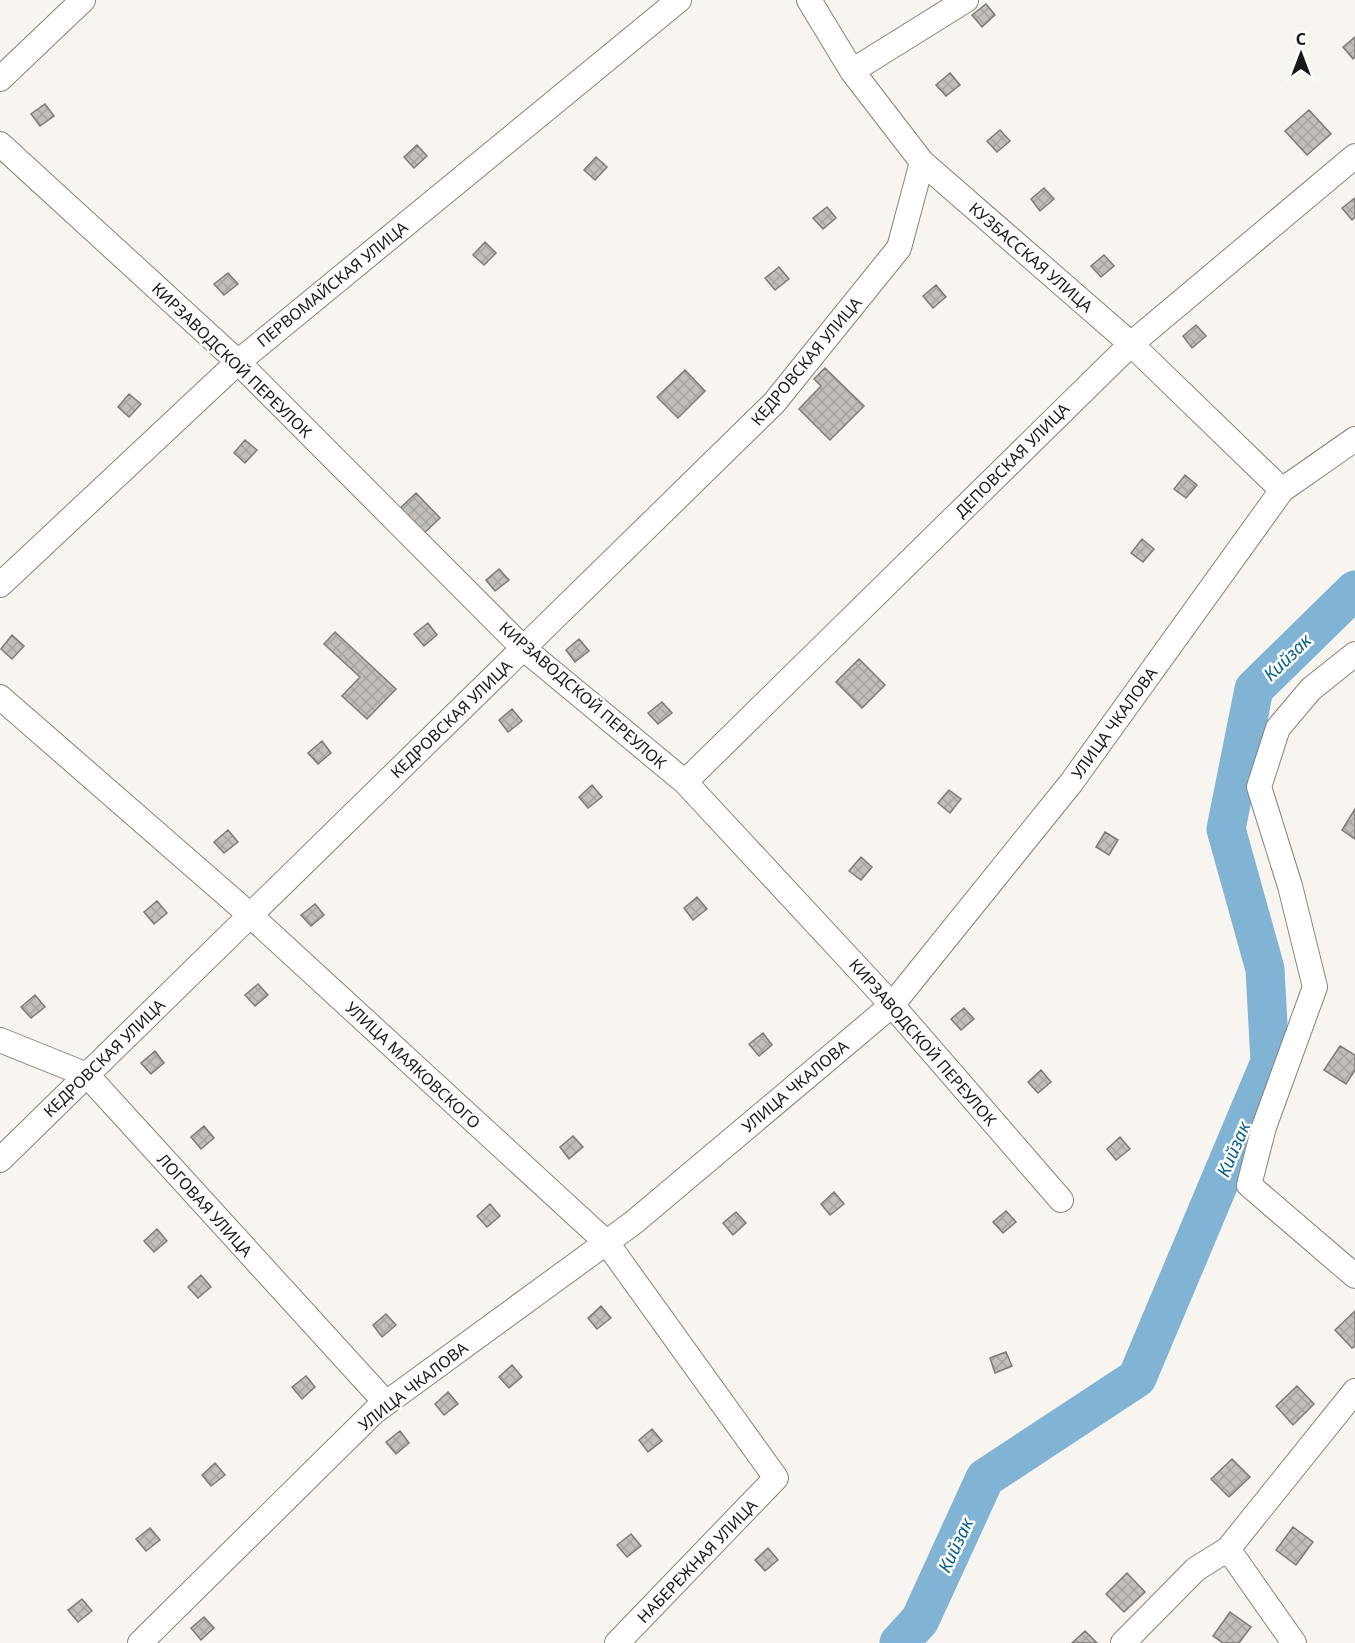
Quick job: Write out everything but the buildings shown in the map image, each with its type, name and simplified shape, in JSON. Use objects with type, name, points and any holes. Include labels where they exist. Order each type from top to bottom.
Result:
[{"type":"street","points":[[0,79],[83,0]]},
{"type":"street","name":"ПЕРВОМАЙСКАЯ УЛИЦА","points":[[0,585],[238,362],[679,0]]},
{"type":"street","name":"КУЗБАССКАЯ УЛИЦА","points":[[809,0],[852,71],[922,162],[1131,344],[1282,490]]},
{"type":"street","points":[[852,71],[966,0]]},
{"type":"street","name":"КИРЗАВОДСКОЙ ПЕРЕУЛОК","points":[[0,144],[238,362],[523,648],[686,782],[892,1005],[1061,1200]]},
{"type":"street","name":"ДЕПОВСКАЯ УЛИЦА","points":[[686,782],[1131,344],[1355,156]]},
{"type":"street","name":"КЕДРОВСКАЯ УЛИЦА","points":[[0,1160],[774,403],[899,248],[922,162]]},
{"type":"street","name":"УЛИЦА ЧКАЛОВА","points":[[154,1638],[374,1412],[633,1224],[892,1005],[1071,783],[1282,490],[1355,439]]},
{"type":"street","points":[[1355,654],[1311,689],[1278,728],[1260,788],[1290,885],[1316,987],[1264,1127],[1249,1185],[1355,1276]]},
{"type":"street","name":"УЛИЦА МАЯКОВСКОГО","points":[[0,697],[250,915],[607,1243],[776,1478]]},
{"type":"street","name":"ЛОГОВАЯ УЛИЦА","points":[[0,1040],[87,1075],[386,1403]]},
{"type":"street","points":[[1123,1643],[1196,1569],[1228,1549],[1355,1391]]},
{"type":"street","name":"НАБЕРЕЖНАЯ УЛИЦА","points":[[617,1643],[776,1478]]},
{"type":"street","points":[[1228,1549],[1294,1643]]},
{"type":"waterway","name":"Кийзак","points":[[899,1643],[920,1620],[985,1478],[1137,1378],[1270,1062],[1265,969],[1226,829],[1254,689],[1355,590]]}]
